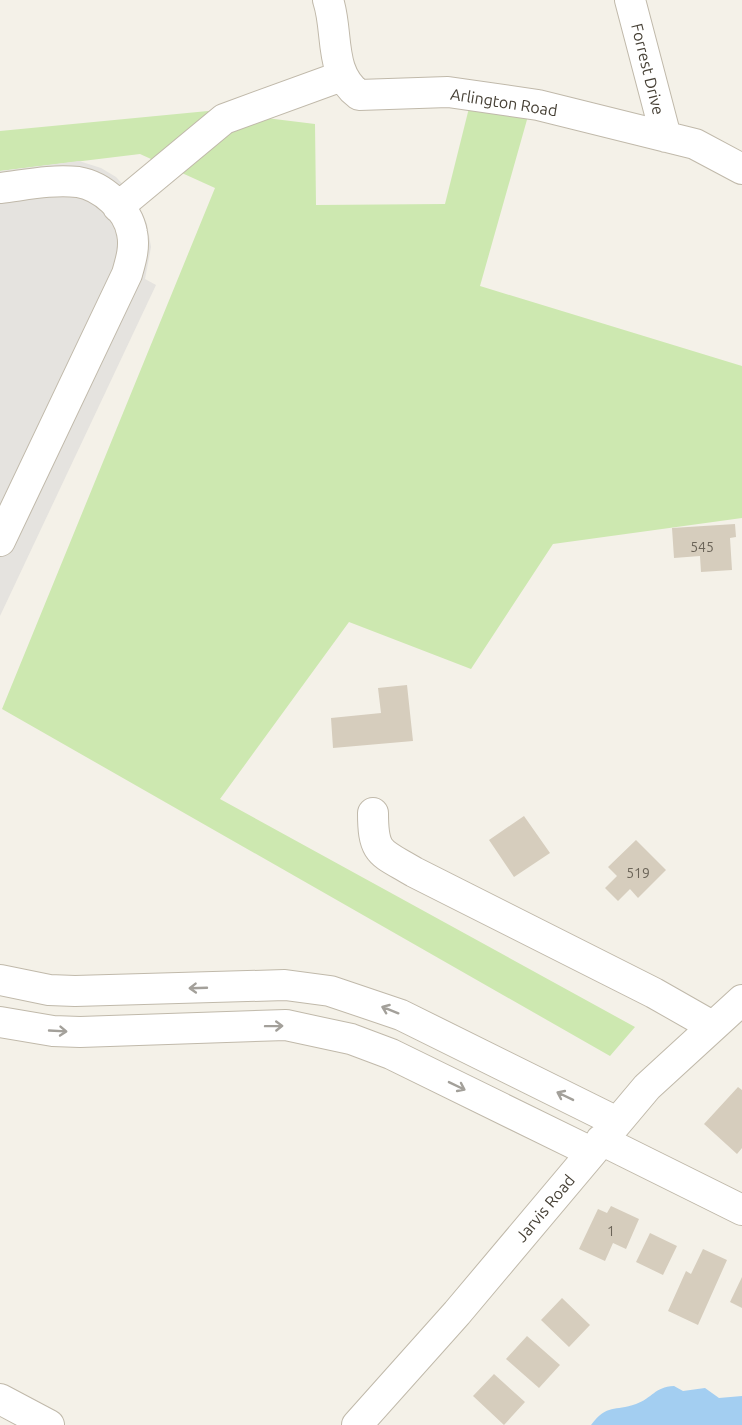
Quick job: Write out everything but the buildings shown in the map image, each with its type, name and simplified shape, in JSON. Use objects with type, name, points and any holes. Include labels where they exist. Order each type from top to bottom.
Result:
[{"type":"street","points":[[118,207],[224,119],[342,76],[334,49],[334,19],[328,0]]},
{"type":"street","name":"Forrest Drive","points":[[630,0],[666,137]]},
{"type":"street","name":"Arlington Road","points":[[342,76],[348,87],[359,95],[448,92],[538,105],[695,144],[742,169]]},
{"type":"street","points":[[0,188],[58,181],[80,183],[106,195],[129,220],[133,234],[133,254],[127,274],[0,541]]},
{"type":"street","points":[[373,813],[374,843],[384,854],[424,878],[654,993],[712,1026]]},
{"type":"street","points":[[0,980],[49,990],[75,991],[285,985],[330,991],[401,1015],[603,1138],[742,1210]]},
{"type":"street","name":"Jarvis Road","points":[[357,1425],[457,1313],[647,1087],[742,1000]]},
{"type":"street","points":[[0,1022],[71,1032],[276,1025],[314,1029],[391,1054],[603,1138]]},
{"type":"street","points":[[0,1399],[49,1425]]},
{"type":"green space","points":[[471,100],[530,109],[480,286],[742,366],[742,518],[553,544],[471,669],[349,622],[220,799],[635,1027],[610,1056],[2,709],[215,188],[140,154],[0,171],[0,131],[208,111],[315,124],[316,205],[445,204]]},
{"type":"shaded area","points":[[79,161],[101,168],[116,177],[136,199],[147,224],[151,247],[145,279],[156,285],[0,616],[0,171]]},
{"type":"water","points":[[674,1386],[683,1391],[705,1388],[719,1398],[742,1396],[742,1425],[591,1425],[607,1411],[636,1404],[662,1388]]}]
